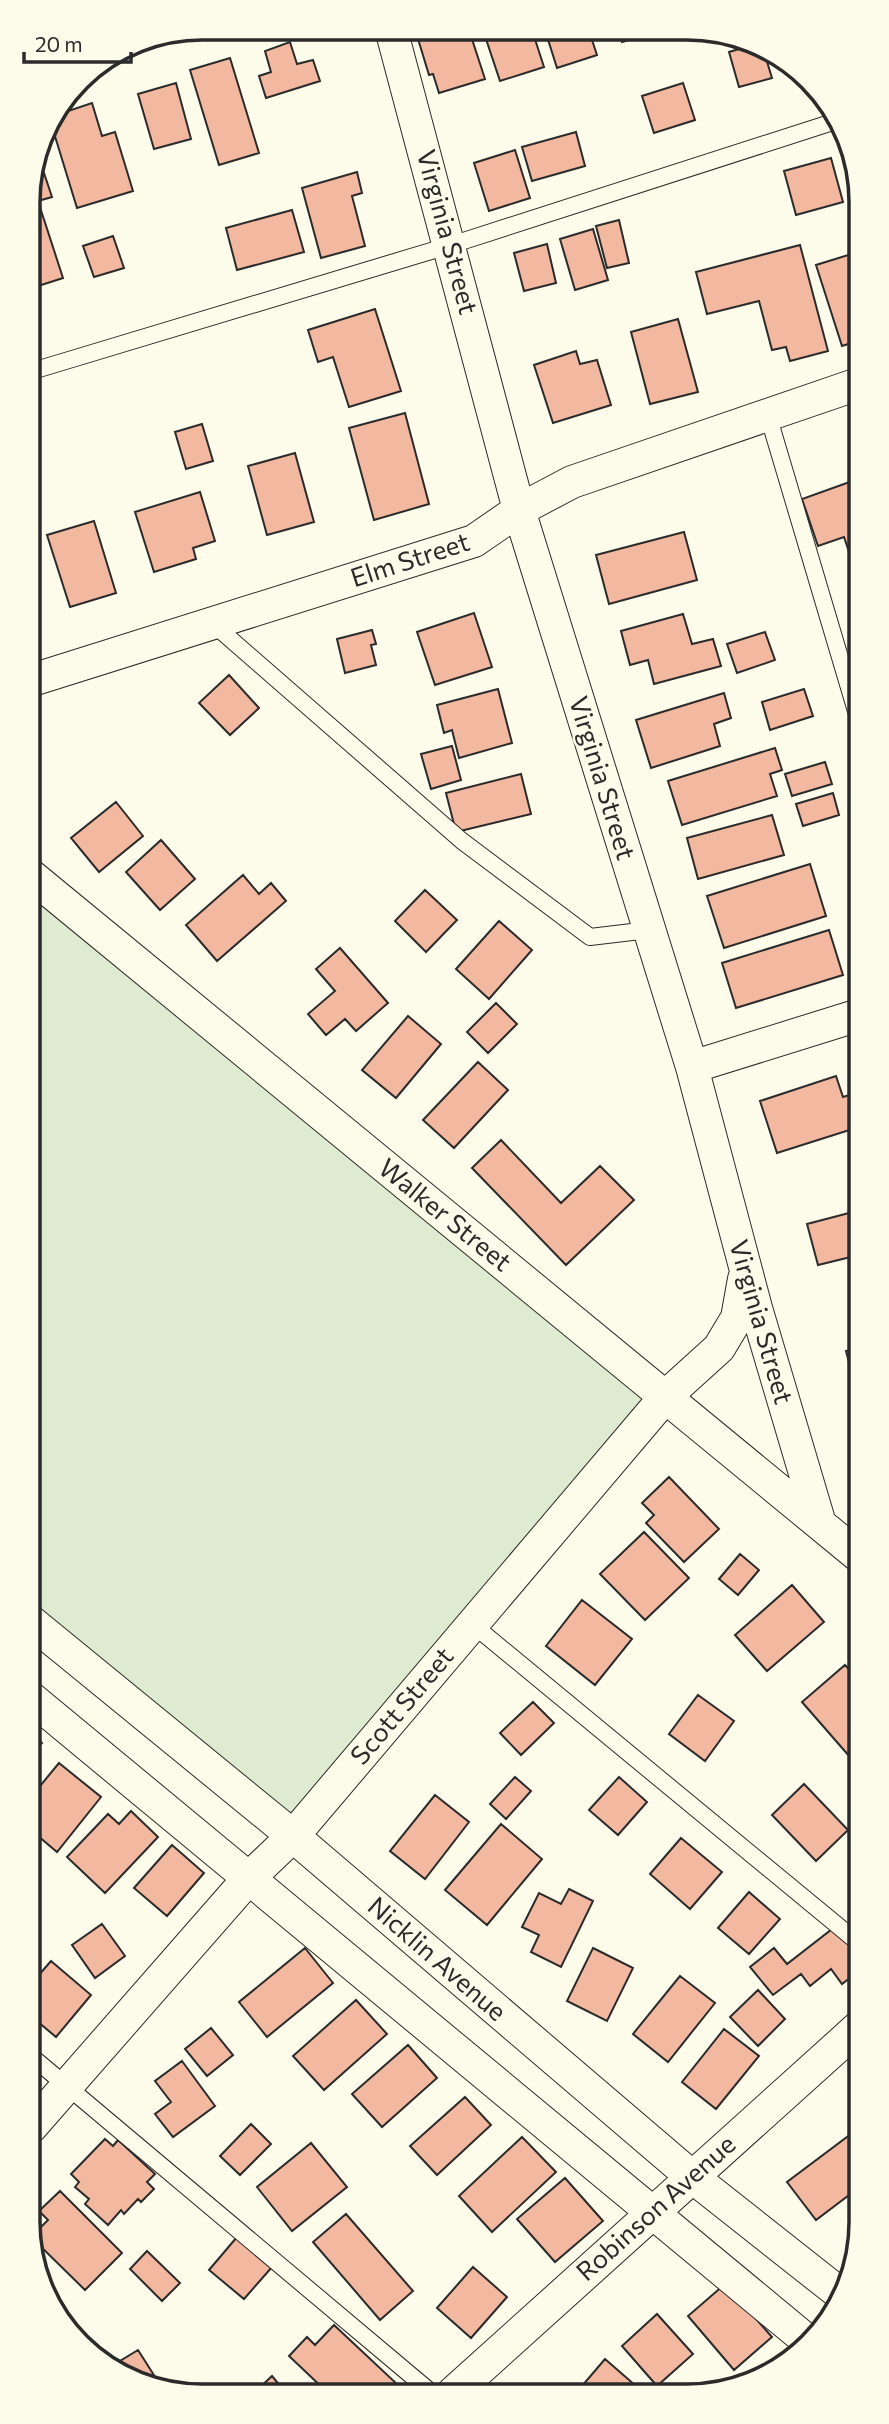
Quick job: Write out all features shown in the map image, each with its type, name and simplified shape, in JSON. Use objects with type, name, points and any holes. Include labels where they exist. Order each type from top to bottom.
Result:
[{"type":"street","name":"Virginia Street","points":[[394,41],[451,245],[519,510],[692,1067],[745,1271],[820,1524]]},
{"type":"street","name":"Elm Street","points":[[41,677],[474,541],[519,510],[572,482],[849,387]]},
{"type":"street","name":"Walker Street","points":[[41,888],[848,1547]]},
{"type":"street","points":[[692,1067],[849,1018]]},
{"type":"street","name":"Scott Street","points":[[40,2117],[248,1879],[293,1836],[666,1396],[719,1348],[737,1318],[745,1271]]},
{"type":"street","name":"Nicklin Avenue","points":[[40,1629],[293,1836],[691,2176],[834,2289]]},
{"type":"street","points":[[40,1706],[802,2336]]},
{"type":"street","name":"Robinson Avenue","points":[[463,2384],[848,2037]]},
{"type":"lane","points":[[41,368],[451,245],[828,123]]},
{"type":"lane","points":[[768,415],[849,682]]},
{"type":"lane","points":[[212,623],[462,841],[590,937],[649,930]]},
{"type":"lane","points":[[472,1624],[848,1934]]},
{"type":"lane","points":[[40,2064],[421,2384]]},
{"type":"green space","points":[[41,898],[666,1396],[293,1836],[40,1629]]},
{"type":"building","points":[[472,40],[485,79],[439,93],[433,74],[429,75],[419,41]]},
{"type":"building","points":[[486,40],[535,40],[544,67],[500,81]]},
{"type":"building","points":[[548,40],[592,40],[597,55],[557,68]]},
{"type":"building","points":[[290,42],[297,64],[313,60],[320,81],[266,98],[259,76],[271,72],[265,51]]},
{"type":"building","points":[[739,49],[767,62],[772,78],[739,87],[729,52]]},
{"type":"building","points":[[230,58],[259,153],[219,165],[190,70]]},
{"type":"building","points":[[176,83],[191,139],[154,149],[138,94]]},
{"type":"building","points":[[683,83],[695,120],[654,133],[642,96]]},
{"type":"building","points":[[92,103],[102,136],[115,132],[133,191],[77,208],[55,136],[69,111]]},
{"type":"building","points":[[576,132],[585,166],[532,181],[522,147]]},
{"type":"building","points":[[515,150],[530,198],[489,211],[474,163]]},
{"type":"building","points":[[831,158],[843,202],[796,215],[784,171]]},
{"type":"building","points":[[44,172],[52,197],[41,200]]},
{"type":"building","points":[[357,172],[362,193],[352,196],[365,246],[321,258],[302,188]]},
{"type":"building","points":[[41,210],[63,278],[41,285]]},
{"type":"building","points":[[292,210],[304,252],[237,270],[226,228]]},
{"type":"building","points":[[619,220],[629,263],[607,268],[596,226]]},
{"type":"building","points":[[593,229],[608,280],[575,290],[560,239]]},
{"type":"building","points":[[113,236],[124,268],[94,277],[83,246]]},
{"type":"building","points":[[547,244],[556,283],[524,291],[514,253]]},
{"type":"building","points":[[800,245],[828,351],[790,361],[786,347],[772,350],[759,301],[707,314],[696,272]]},
{"type":"building","points":[[849,255],[849,344],[842,346],[816,265]]},
{"type":"building","points":[[375,309],[401,391],[349,407],[333,357],[318,362],[308,330]]},
{"type":"building","points":[[678,319],[698,392],[650,404],[631,332]]},
{"type":"building","points":[[576,351],[580,364],[597,360],[611,405],[553,423],[534,365]]},
{"type":"building","points":[[405,413],[429,504],[374,520],[349,428]]},
{"type":"building","points":[[202,424],[213,461],[186,469],[175,432]]},
{"type":"building","points":[[295,453],[314,522],[267,535],[248,466]]},
{"type":"building","points":[[849,482],[849,551],[844,537],[818,546],[802,499]]},
{"type":"building","points":[[200,492],[215,541],[193,548],[196,559],[154,572],[135,512]]},
{"type":"building","points":[[94,521],[116,593],[70,607],[47,535]]},
{"type":"building","points":[[684,532],[697,580],[609,604],[596,555]]},
{"type":"building","points":[[474,613],[492,667],[435,685],[417,632]]},
{"type":"building","points":[[683,614],[692,644],[713,639],[721,666],[654,684],[648,660],[630,665],[621,631]]},
{"type":"building","points":[[372,630],[376,644],[371,645],[376,665],[345,673],[337,639]]},
{"type":"building","points":[[765,632],[775,660],[737,673],[727,644]]},
{"type":"building","points":[[229,675],[259,708],[230,735],[199,703]]},
{"type":"building","points":[[498,689],[512,743],[459,758],[452,730],[444,733],[437,705]]},
{"type":"building","points":[[804,689],[813,716],[770,730],[762,702]]},
{"type":"building","points":[[724,693],[731,718],[714,724],[720,746],[651,768],[636,720]]},
{"type":"building","points":[[452,746],[461,780],[431,789],[421,754]]},
{"type":"building","points":[[775,748],[782,770],[770,774],[777,796],[682,825],[668,781]]},
{"type":"building","points":[[825,762],[832,784],[792,796],[785,774]]},
{"type":"building","points":[[521,774],[531,814],[456,832],[446,793]]},
{"type":"building","points":[[833,793],[839,815],[803,826],[796,804]]},
{"type":"building","points":[[116,802],[143,836],[99,872],[71,838]]},
{"type":"building","points":[[772,815],[784,855],[698,879],[687,838]]},
{"type":"building","points":[[161,840],[195,879],[160,910],[126,872]]},
{"type":"building","points":[[810,864],[826,916],[724,948],[707,896]]},
{"type":"building","points":[[243,875],[259,894],[271,883],[286,901],[217,961],[186,925]]},
{"type":"building","points":[[425,890],[457,920],[426,952],[395,921]]},
{"type":"building","points":[[499,921],[532,950],[489,999],[456,969]]},
{"type":"building","points":[[829,930],[843,975],[736,1008],[722,963]]},
{"type":"building","points":[[340,948],[388,1003],[356,1031],[345,1019],[326,1035],[308,1014],[335,991],[316,969]]},
{"type":"building","points":[[496,1003],[517,1024],[488,1053],[467,1032]]},
{"type":"building","points":[[408,1016],[441,1044],[396,1098],[362,1070]]},
{"type":"building","points":[[478,1062],[508,1090],[454,1148],[423,1120]]},
{"type":"building","points":[[836,1076],[843,1097],[849,1095],[849,1130],[777,1153],[760,1101]]},
{"type":"building","points":[[501,1140],[561,1203],[600,1166],[634,1200],[566,1265],[472,1168]]},
{"type":"building","points":[[849,1213],[848,1258],[818,1265],[807,1224]]},
{"type":"building","points":[[669,1477],[719,1529],[684,1562],[646,1523],[654,1515],[642,1503]]},
{"type":"building","points":[[644,1532],[689,1578],[645,1620],[600,1574]]},
{"type":"building","points":[[740,1554],[759,1570],[738,1595],[719,1579]]},
{"type":"building","points":[[792,1585],[824,1622],[767,1671],[735,1635]]},
{"type":"building","points":[[582,1600],[632,1639],[595,1685],[546,1646]]},
{"type":"building","points":[[845,1665],[848,1668],[848,1755],[802,1702]]},
{"type":"building","points":[[698,1695],[734,1721],[705,1761],[669,1734]]},
{"type":"building","points":[[533,1702],[554,1723],[521,1755],[500,1733]]},
{"type":"building","points":[[59,1763],[101,1797],[57,1852],[40,1838],[40,1786]]},
{"type":"building","points":[[515,1777],[531,1791],[506,1819],[490,1804]]},
{"type":"building","points":[[619,1777],[647,1802],[618,1835],[589,1810]]},
{"type":"building","points":[[804,1784],[848,1830],[816,1861],[772,1815]]},
{"type":"building","points":[[435,1795],[469,1822],[425,1879],[390,1851]]},
{"type":"building","points":[[131,1811],[158,1837],[105,1893],[67,1857],[108,1814],[119,1824]]},
{"type":"building","points":[[501,1824],[542,1859],[487,1925],[445,1890]]},
{"type":"building","points":[[681,1838],[722,1872],[690,1909],[650,1874]]},
{"type":"building","points":[[172,1845],[204,1873],[167,1916],[134,1888]]},
{"type":"building","points":[[569,1889],[593,1901],[561,1967],[531,1952],[539,1935],[522,1927],[539,1893],[561,1904]]},
{"type":"building","points":[[749,1892],[780,1919],[749,1954],[718,1928]]},
{"type":"building","points":[[102,1924],[125,1956],[95,1978],[72,1945]]},
{"type":"building","points":[[836,1926],[848,1942],[848,1979],[842,1984],[831,1969],[810,1986],[801,1974],[773,1995],[750,1967],[774,1948],[787,1964]]},
{"type":"building","points":[[305,1948],[333,1983],[267,2037],[239,2002]]},
{"type":"building","points":[[593,1948],[633,1968],[607,2021],[567,2001]]},
{"type":"building","points":[[51,1961],[91,1995],[56,2037],[40,2024],[40,1974]]},
{"type":"building","points":[[680,1976],[715,2003],[668,2062],[633,2034]]},
{"type":"building","points":[[758,1990],[785,2019],[758,2046],[730,2017]]},
{"type":"building","points":[[356,2000],[387,2034],[324,2090],[293,2056]]},
{"type":"building","points":[[211,2028],[233,2055],[207,2076],[185,2049]]},
{"type":"building","points":[[724,2029],[759,2056],[716,2109],[682,2082]]},
{"type":"building","points":[[408,2045],[437,2078],[382,2127],[352,2094]]},
{"type":"building","points":[[182,2061],[215,2106],[173,2137],[155,2114],[171,2102],[155,2081]]},
{"type":"building","points":[[465,2097],[491,2125],[437,2175],[410,2146]]},
{"type":"building","points":[[251,2124],[271,2144],[240,2175],[220,2156]]},
{"type":"building","points":[[848,2136],[848,2196],[816,2220],[787,2182]]},
{"type":"building","points":[[522,2137],[556,2172],[492,2232],[459,2196]]},
{"type":"building","points":[[105,2139],[113,2146],[118,2140],[155,2174],[147,2182],[154,2189],[141,2202],[138,2199],[124,2214],[121,2210],[108,2225],[85,2204],[89,2199],[75,2187],[79,2182],[71,2174]]},
{"type":"building","points":[[311,2143],[347,2187],[292,2231],[257,2187]]},
{"type":"building","points":[[565,2178],[603,2221],[555,2262],[517,2219]]},
{"type":"building","points":[[60,2191],[122,2253],[85,2290],[42,2248],[41,2227],[48,2220],[40,2210]]},
{"type":"building","points":[[346,2214],[413,2291],[380,2320],[313,2242]]},
{"type":"building","points":[[237,2237],[272,2267],[244,2299],[209,2270]]},
{"type":"building","points":[[147,2251],[180,2283],[162,2301],[130,2269]]},
{"type":"building","points":[[473,2267],[507,2297],[471,2338],[437,2308]]},
{"type":"building","points":[[725,2284],[772,2337],[734,2370],[688,2316]]},
{"type":"building","points":[[657,2314],[693,2354],[659,2384],[655,2384],[622,2346]]},
{"type":"building","points":[[334,2325],[397,2384],[319,2384],[289,2356],[307,2337],[315,2345]]},
{"type":"building","points":[[138,2350],[155,2376],[130,2367],[120,2361]]},
{"type":"building","points":[[605,2359],[634,2384],[584,2384]]},
{"type":"building","points":[[272,2376],[279,2384],[264,2384]]}]
